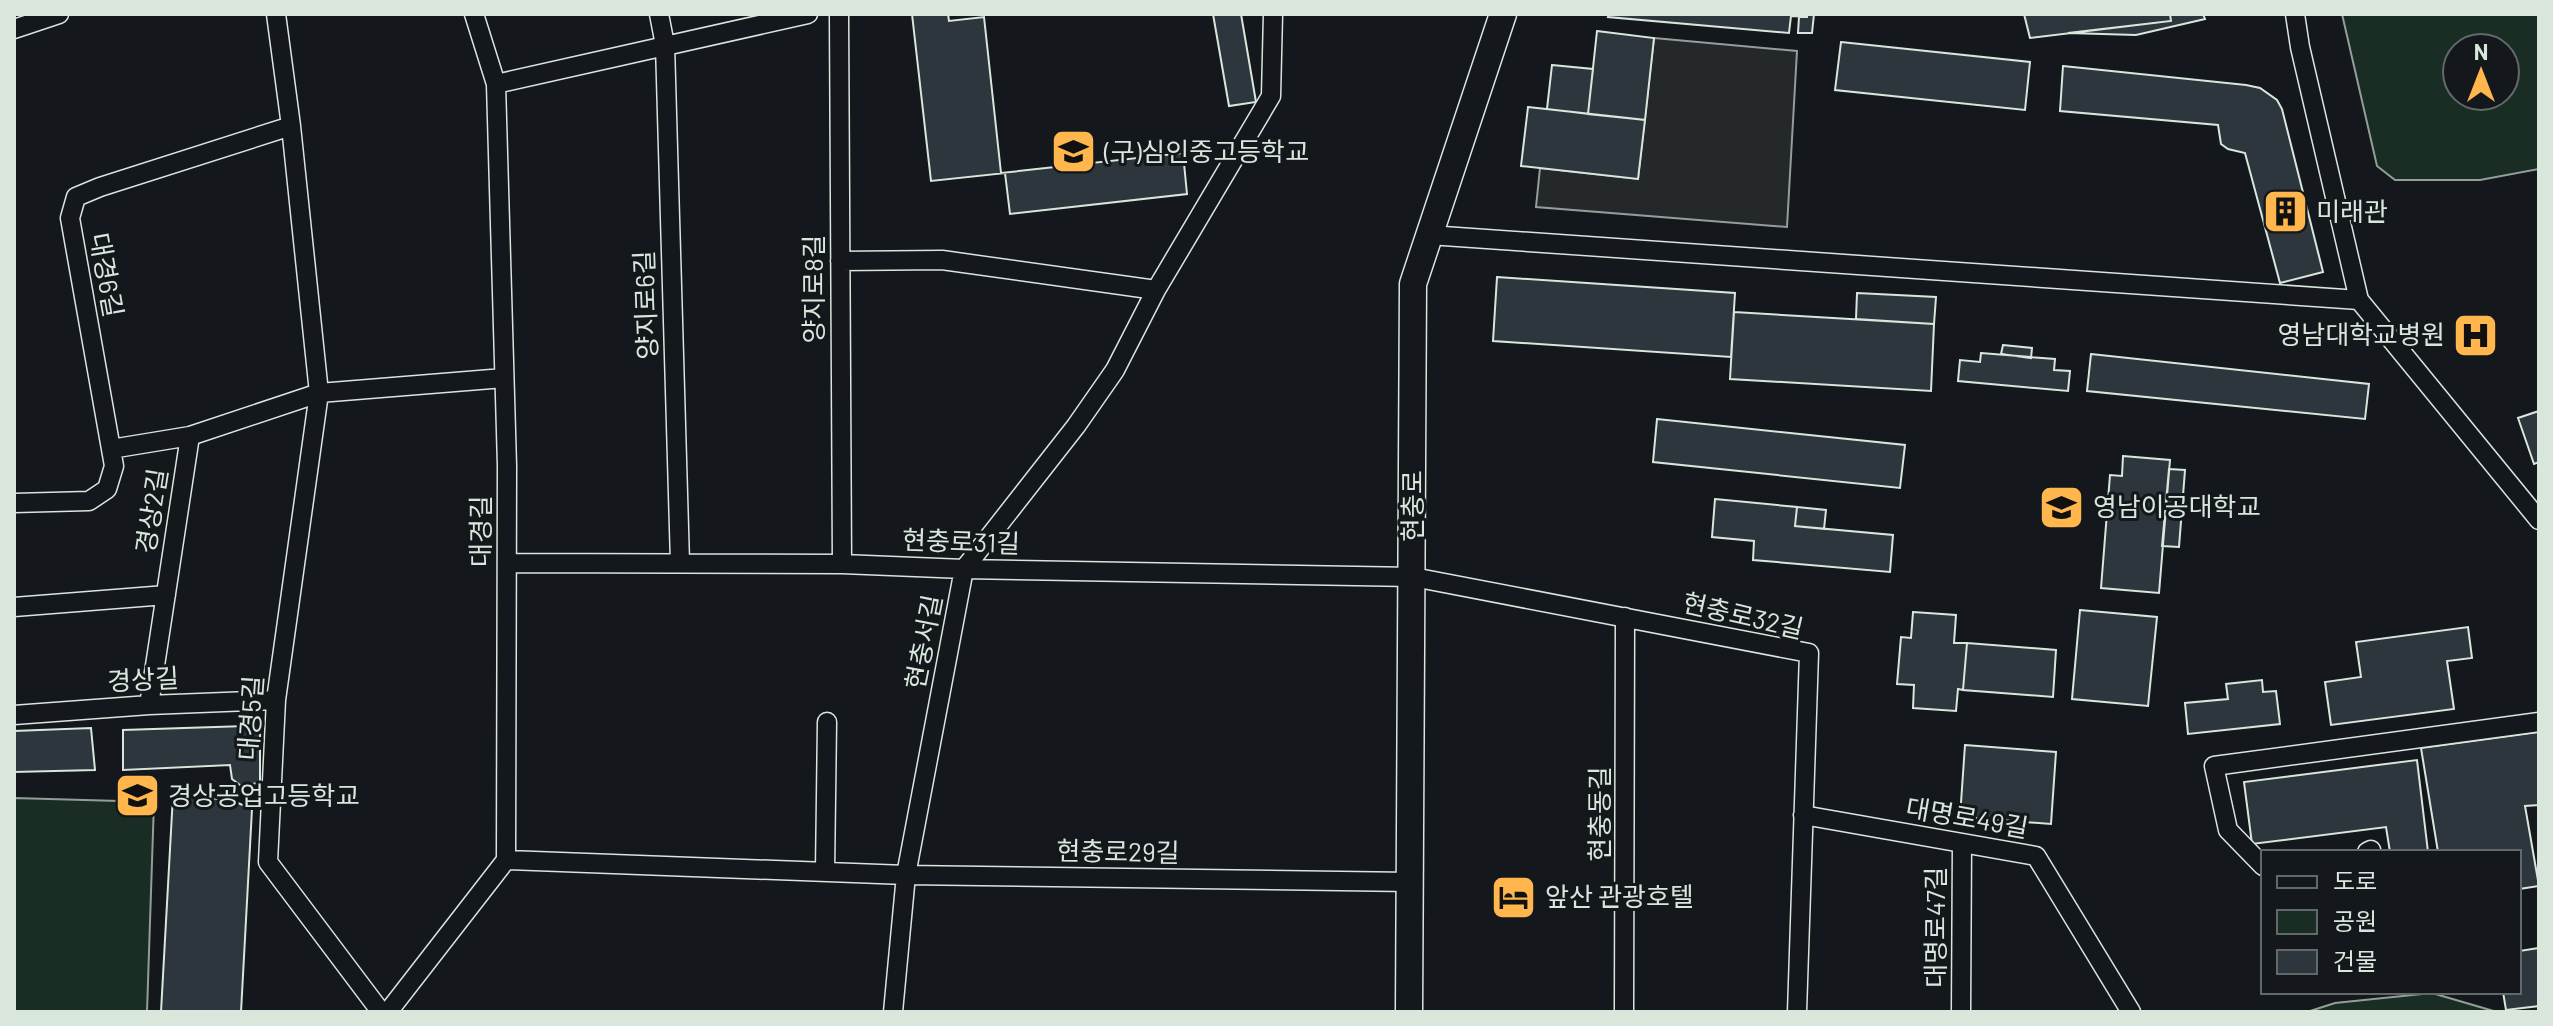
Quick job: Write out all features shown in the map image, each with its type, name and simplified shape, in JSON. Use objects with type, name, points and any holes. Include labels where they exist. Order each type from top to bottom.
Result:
[{"type":"main road","name":"현충로","points":[[1409,1012],[1413,284],[1503,14]]},
{"type":"street","points":[[14,29],[59,14]]},
{"type":"street","name":"대경5길","points":[[276,14],[319,393],[276,700],[268,862],[381,1012]]},
{"type":"street","name":"대경길","points":[[474,14],[496,84],[507,563],[506,860]]},
{"type":"street","name":"양지로6길","points":[[659,14],[665,45],[680,563]]},
{"type":"street","points":[[496,84],[808,14]]},
{"type":"street","name":"양지로8길","points":[[839,14],[842,564]]},
{"type":"street","name":"현충서길","points":[[893,1012],[906,875],[964,569],[1076,426],[1115,370],[1156,290],[1271,96],[1273,14]]},
{"type":"street","points":[[2295,14],[2359,300],[2539,520]]},
{"type":"street","name":"대경6길","points":[[14,503],[89,501],[107,489],[114,466],[70,218],[76,197],[291,126]]},
{"type":"street","points":[[1429,235],[2359,300]]},
{"type":"street","points":[[840,261],[942,260],[1156,290]]},
{"type":"street","points":[[111,449],[190,436],[319,393],[504,378]]},
{"type":"street","name":"경상2길","points":[[149,705],[190,436]]},
{"type":"street","name":"현충로31길","points":[[507,563],[842,564],[1413,577]]},
{"type":"street","name":"현충로32길","points":[[1413,577],[1809,653],[1797,1012]]},
{"type":"street","points":[[14,607],[166,595]]},
{"type":"street","name":"현충동길","points":[[1624,1012],[1625,617]]},
{"type":"street","name":"경상길","points":[[14,715],[276,700]]},
{"type":"street","points":[[825,872],[827,722]]},
{"type":"street","points":[[2261,864],[2228,830],[2214,766],[2539,722]]},
{"type":"street","name":"대명로49길","points":[[1803,815],[2036,856],[2131,1012]]},
{"type":"street","name":"대명로47길","points":[[1961,1012],[1962,843]]},
{"type":"street","points":[[388,1012],[506,860]]},
{"type":"street","name":"현충로29길","points":[[506,860],[906,875],[1410,882]]},
{"type":"green space","points":[[2342,14],[2539,14],[2539,169],[2480,180],[2395,180],[2377,166]]},
{"type":"green space","points":[[14,798],[154,802],[147,1012],[14,1012]]},
{"type":"green space","points":[[2435,994],[2497,1012],[2307,1012],[2335,1003]]},
{"type":"shaded area","points":[[1654,38],[1797,51],[1787,227],[1536,207],[1540,168],[1638,179]]},
{"type":"building","points":[[912,14],[948,14],[949,21],[984,17],[1001,173],[1183,153],[1187,194],[1010,214],[1005,173],[931,181]]},
{"type":"building","points":[[1213,14],[1241,14],[1256,102],[1229,106]]},
{"type":"building","points":[[1609,14],[1807,14],[1807,17],[1791,16],[1789,33],[1608,17]]},
{"type":"building","points":[[1807,14],[1814,14],[1812,33],[1798,33],[1799,17],[1807,17]]},
{"type":"building","points":[[2024,14],[2170,14],[2171,21],[2030,38]]},
{"type":"building","points":[[2170,14],[2203,14],[2205,19],[2136,35],[2068,33],[2171,21]]},
{"type":"building","points":[[1597,31],[1654,38],[1645,120],[1588,114]]},
{"type":"building","points":[[1841,42],[2030,62],[2025,110],[1835,90]]},
{"type":"building","points":[[1552,65],[1593,69],[1588,114],[1547,109]]},
{"type":"building","name":"미래관","points":[[2063,66],[2246,85],[2260,88],[2277,100],[2282,109],[2323,272],[2280,283],[2245,153],[2221,144],[2218,125],[2060,111]]},
{"type":"building","points":[[1528,107],[1645,120],[1638,179],[1521,166]]},
{"type":"building","points":[[1497,277],[1735,293],[1731,357],[1493,341]]},
{"type":"building","points":[[1857,293],[1936,297],[1934,324],[1856,319]]},
{"type":"building","points":[[1734,312],[1934,324],[1931,391],[1730,379]]},
{"type":"building","points":[[2003,345],[2032,348],[2031,358],[2001,354]]},
{"type":"building","points":[[1981,353],[2055,359],[2054,370],[2070,371],[2068,391],[1958,381],[1960,360],[1980,362]]},
{"type":"building","points":[[2091,354],[2369,384],[2365,419],[2087,391]]},
{"type":"building","points":[[2539,411],[2539,462],[2534,464],[2518,418]]},
{"type":"building","points":[[1657,419],[1905,445],[1900,488],[1653,462]]},
{"type":"building","points":[[2123,456],[2170,460],[2159,593],[2101,588],[2110,475],[2122,476]]},
{"type":"building","points":[[2169,469],[2185,470],[2179,547],[2162,546]]},
{"type":"building","points":[[1715,499],[1797,507],[1795,526],[1893,535],[1890,572],[1753,560],[1754,541],[1712,537]]},
{"type":"building","points":[[1797,507],[1826,510],[1824,529],[1795,526]]},
{"type":"building","points":[[2080,610],[2157,617],[2148,706],[2072,699]]},
{"type":"building","points":[[1913,612],[1956,615],[1954,643],[1967,643],[1963,690],[1958,689],[1956,711],[1913,708],[1914,685],[1897,684],[1901,637],[1911,638]]},
{"type":"building","points":[[2468,627],[2472,658],[2447,661],[2454,709],[2331,725],[2325,682],[2361,677],[2356,642]]},
{"type":"building","points":[[1967,643],[2056,650],[2053,697],[1963,690]]},
{"type":"building","points":[[2262,680],[2263,692],[2276,691],[2280,724],[2188,734],[2185,703],[2228,699],[2226,684]]},
{"type":"building","points":[[246,726],[260,734],[260,783],[240,785],[232,779],[230,765],[123,770],[123,730]]},
{"type":"building","points":[[91,728],[95,770],[14,772],[14,731]]},
{"type":"building","points":[[2539,732],[2539,805],[2525,806],[2539,886],[2521,889],[2521,850],[2438,850],[2421,748]]},
{"type":"building","points":[[1965,745],[2056,752],[2051,824],[1960,817]]},
{"type":"building","points":[[2417,760],[2428,850],[2390,850],[2386,827],[2252,844],[2244,782]]},
{"type":"building","points":[[173,795],[231,800],[252,809],[241,1012],[161,1012]]},
{"type":"building","points":[[2539,948],[2539,1006],[2506,1010],[2503,994],[2521,994],[2521,951]]},
{"type":"place","name":"(구)심인중고등학교","points":[[1073,152]]},
{"type":"place","name":"미래관","points":[[2285,212]]},
{"type":"place","name":"영남대학교병원","points":[[2476,335]]},
{"type":"place","name":"영남이공대학교","points":[[2062,507]]},
{"type":"place","name":"경상공업고등학교","points":[[137,796]]},
{"type":"place","name":"앞산 관광호텔","points":[[1514,897]]}]
